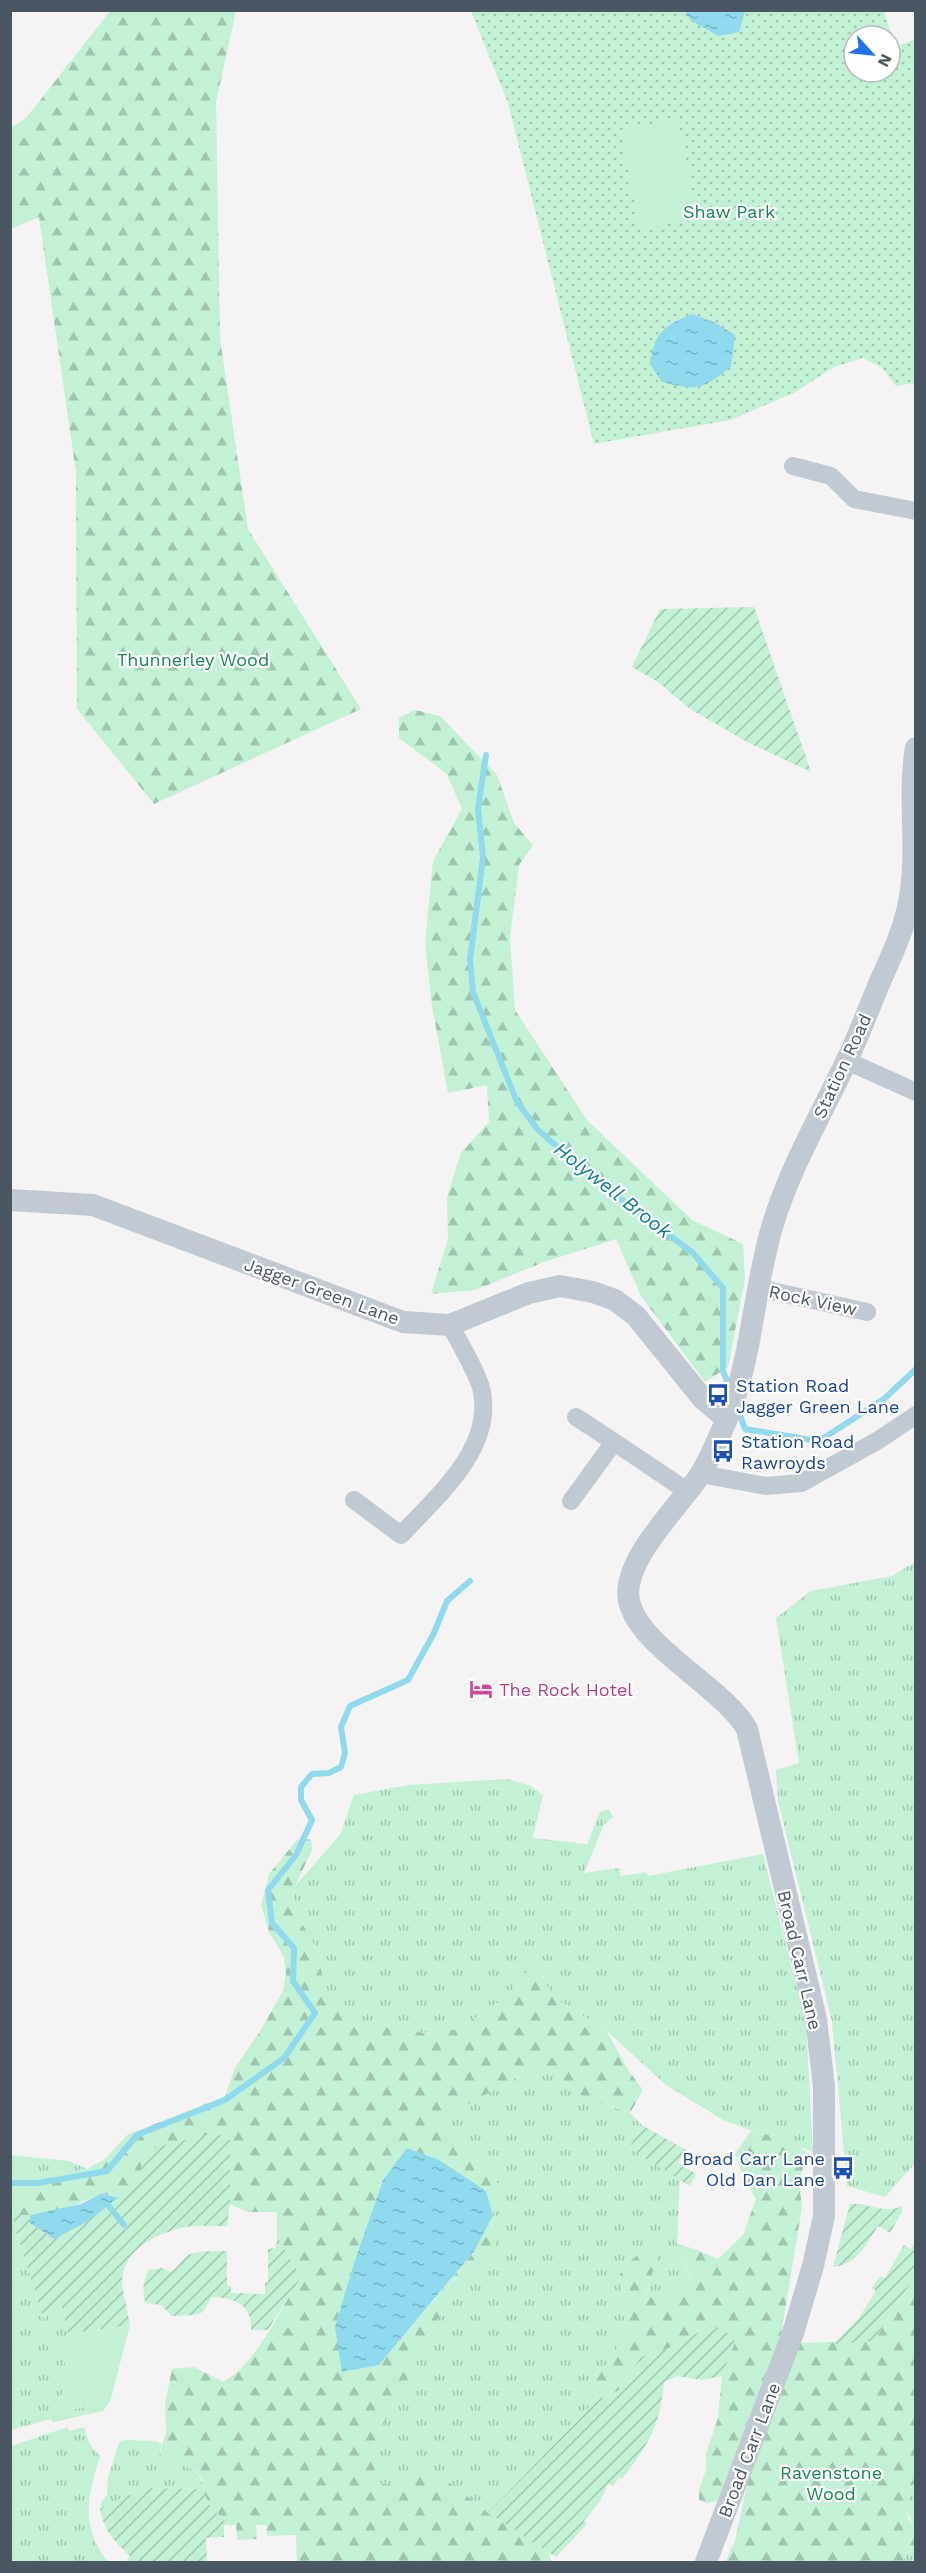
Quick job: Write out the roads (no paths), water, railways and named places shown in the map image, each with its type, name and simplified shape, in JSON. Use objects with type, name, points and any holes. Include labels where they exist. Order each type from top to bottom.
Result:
[{"type":"street","points":[[793,466],[831,476],[854,499],[915,511]]},
{"type":"street","name":"Station Road","points":[[727,1417],[747,1352],[773,1224],[794,1166],[847,1061],[909,906],[915,830],[914,761]]},
{"type":"street","points":[[847,1061],[915,1092]]},
{"type":"street","name":"Jagger Green Lane","points":[[10,1200],[93,1205],[404,1322],[450,1325],[529,1293],[560,1286],[593,1292],[615,1300],[636,1316],[703,1399],[727,1417]]},
{"type":"street","name":"Rock View","points":[[759,1288],[867,1312]]},
{"type":"street","points":[[354,1500],[401,1535],[456,1476],[471,1450],[482,1422],[482,1391],[450,1325]]},
{"type":"street","points":[[576,1417],[614,1442],[694,1483],[766,1486],[801,1484],[878,1442],[915,1415]]},
{"type":"street","name":"Broad Carr Lane","points":[[706,2562],[793,2333],[820,2241],[824,2216],[824,2086],[816,2019],[747,1728],[733,1709],[681,1665],[648,1632],[629,1602],[630,1581],[638,1558],[694,1483],[727,1417]]},
{"type":"street","points":[[571,1501],[614,1442]]},
{"type":"water","points":[[685,11],[745,11],[739,32],[719,36],[691,21]]},
{"type":"water","points":[[692,314],[716,323],[735,335],[731,367],[713,380],[699,386],[684,387],[662,382],[650,364],[654,345],[667,327]]},
{"type":"water","points":[[407,2148],[439,2160],[486,2191],[493,2215],[475,2250],[379,2365],[342,2372],[335,2327],[353,2266],[383,2180]]},
{"type":"water","points":[[102,2193],[118,2198],[85,2223],[54,2239],[30,2223],[30,2215],[81,2204]]},
{"type":"waterway","name":"Holywell Brook","points":[[486,755],[478,809],[483,857],[470,960],[473,992],[517,1102],[538,1130],[593,1178],[693,1253],[723,1288],[723,1371],[730,1389]]},
{"type":"waterway","name":"Holywell Brook","points":[[738,1410],[745,1429],[819,1441],[884,1399],[916,1369]]},
{"type":"waterway","points":[[10,2183],[38,2183],[107,2171],[137,2135],[225,2100],[284,2058],[315,2013],[293,1981],[294,1948],[272,1923],[268,1890],[296,1855],[312,1820],[301,1800],[301,1787],[312,1774],[329,1773],[341,1767],[345,1753],[341,1727],[350,1706],[408,1680],[434,1633],[447,1601],[470,1581]]},
{"type":"waterway","points":[[108,2205],[124,2225]]},
{"type":"place","name":"Station Road Jagger Green Lane","points":[[718,1395]]},
{"type":"place","name":"Station Road Rawroyds","points":[[723,1451]]},
{"type":"place","name":"The Rock Hotel","points":[[481,1689]]},
{"type":"place","name":"Broad Carr Lane Old Dan Lane","points":[[843,2168]]},
{"type":"park label","name":"Shaw Park","points":[[729,211]]},
{"type":"park label","name":"Thunnerley Wood","points":[[193,659]]},
{"type":"park label","name":"Ravenstone Wood","points":[[831,2482]]}]
